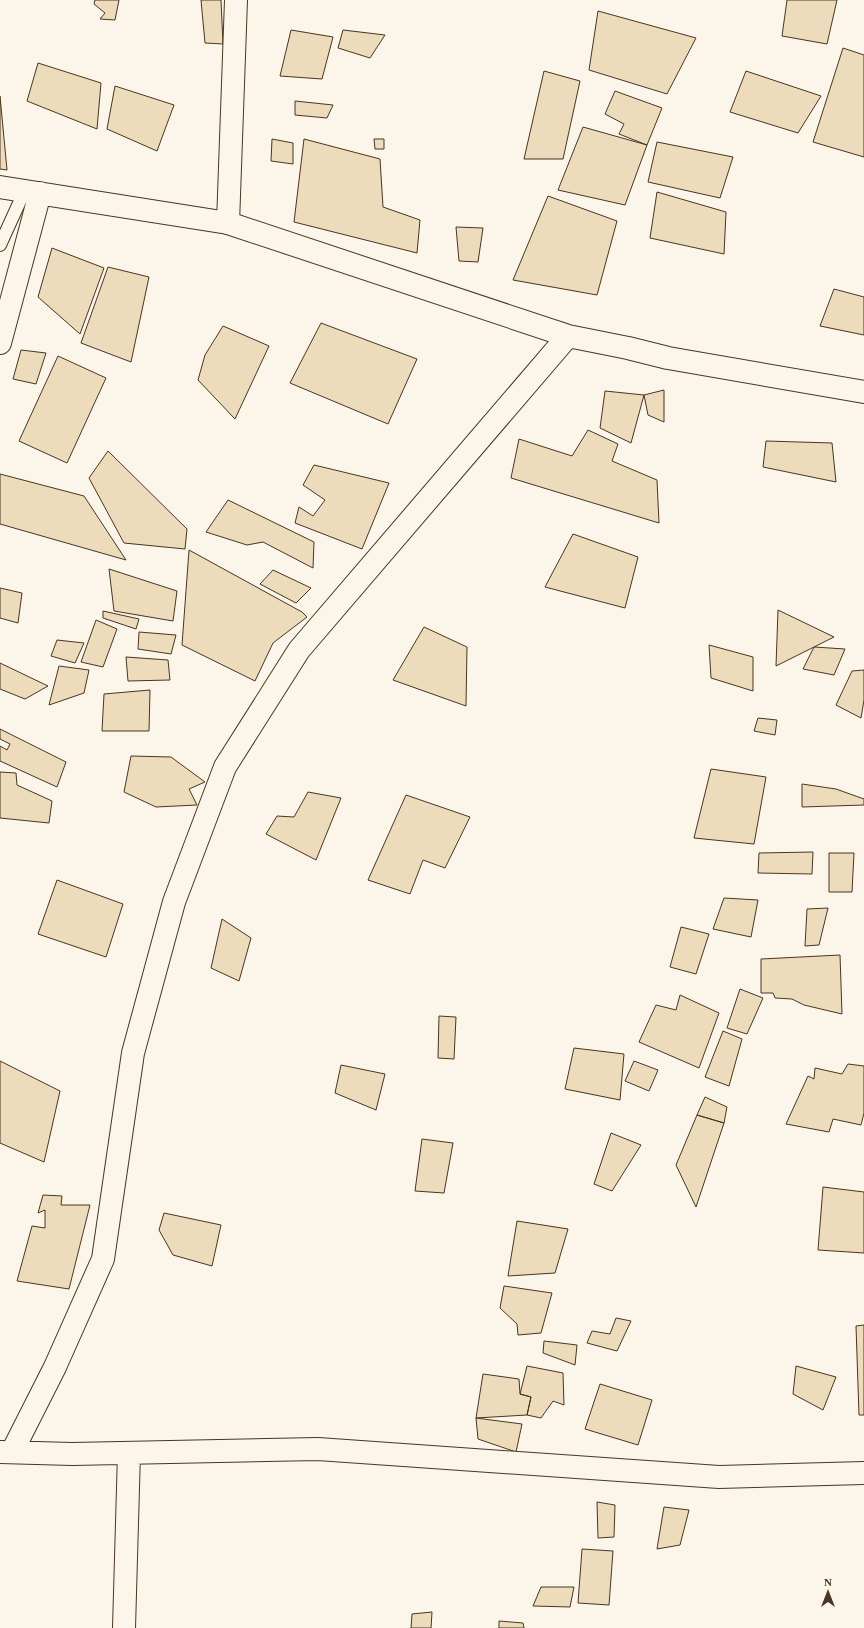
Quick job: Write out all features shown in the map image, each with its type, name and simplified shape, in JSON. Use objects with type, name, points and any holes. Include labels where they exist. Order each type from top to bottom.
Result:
[{"type":"street","points":[[228,223],[236,0]]},
{"type":"street","points":[[0,187],[228,223],[568,336],[668,358],[864,392]]},
{"type":"street","points":[[0,343],[32,192]]},
{"type":"street","points":[[568,336],[299,650],[225,767],[174,902],[133,1053],[103,1259],[55,1367],[6,1452],[72,1454],[318,1449],[719,1476],[864,1473]]},
{"type":"street","points":[[124,1628],[129,1452]]},
{"type":"lane","points":[[0,245],[32,192]]},
{"type":"building","points":[[95,0],[119,0],[115,20],[100,19],[105,13],[94,4]]},
{"type":"building","points":[[201,0],[221,0],[223,44],[205,43]]},
{"type":"building","points":[[787,0],[837,0],[827,44],[782,36]]},
{"type":"building","points":[[598,11],[696,38],[667,94],[589,70]]},
{"type":"building","points":[[291,30],[333,37],[322,79],[280,76]]},
{"type":"building","points":[[343,30],[385,35],[370,58],[338,48]]},
{"type":"building","points":[[843,48],[864,55],[864,157],[813,142]]},
{"type":"building","points":[[38,63],[101,83],[97,129],[27,101]]},
{"type":"building","points":[[544,71],[580,81],[563,159],[524,159]]},
{"type":"building","points":[[746,71],[821,96],[798,133],[730,112]]},
{"type":"building","points":[[115,86],[174,105],[157,151],[107,129]]},
{"type":"building","points":[[615,91],[662,108],[647,145],[619,134],[624,124],[605,114]]},
{"type":"building","points":[[0,96],[7,170],[0,169]]},
{"type":"building","points":[[295,101],[333,105],[327,118],[295,115]]},
{"type":"building","points":[[583,127],[647,145],[625,205],[558,190]]},
{"type":"building","points":[[272,139],[293,143],[293,164],[271,161]]},
{"type":"building","points":[[304,139],[380,159],[383,207],[420,220],[417,253],[294,222]]},
{"type":"building","points":[[374,139],[384,139],[384,149],[375,149]]},
{"type":"building","points":[[657,142],[733,157],[720,198],[648,182]]},
{"type":"building","points":[[657,192],[726,212],[724,254],[650,238]]},
{"type":"building","points":[[548,196],[617,221],[597,295],[513,280]]},
{"type":"building","points":[[456,227],[483,228],[478,262],[459,261]]},
{"type":"building","points":[[52,248],[104,268],[80,334],[38,297]]},
{"type":"building","points":[[108,267],[149,277],[131,362],[81,343]]},
{"type":"building","points":[[834,289],[864,297],[864,335],[820,326]]},
{"type":"building","points":[[321,323],[417,359],[388,424],[290,383]]},
{"type":"building","points":[[223,326],[269,346],[235,419],[198,380],[205,355]]},
{"type":"building","points":[[21,350],[46,353],[36,384],[13,379]]},
{"type":"building","points":[[58,356],[106,378],[67,463],[19,441]]},
{"type":"building","points":[[664,390],[664,422],[648,415],[644,395]]},
{"type":"building","points":[[605,391],[644,395],[631,443],[600,428]]},
{"type":"building","points":[[588,430],[618,444],[612,461],[657,480],[659,523],[511,478],[519,439],[572,456]]},
{"type":"building","points":[[766,441],[832,443],[836,482],[763,467]]},
{"type":"building","points":[[108,451],[187,529],[185,549],[124,543],[89,478]]},
{"type":"building","points":[[314,465],[389,483],[362,549],[295,523],[299,507],[313,516],[325,500],[303,485]]},
{"type":"building","points":[[0,474],[84,496],[126,560],[0,524]]},
{"type":"building","points":[[228,500],[314,542],[313,568],[263,542],[247,545],[206,532]]},
{"type":"building","points":[[573,534],[638,557],[625,608],[545,587]]},
{"type":"building","points":[[189,550],[302,612],[307,617],[273,643],[255,681],[182,645]]},
{"type":"building","points":[[109,569],[177,591],[173,621],[114,611]]},
{"type":"building","points":[[273,570],[311,588],[296,603],[260,584]]},
{"type":"building","points":[[0,588],[22,593],[18,623],[0,618]]},
{"type":"building","points":[[778,610],[834,637],[776,666]]},
{"type":"building","points":[[103,611],[139,619],[136,629],[103,618]]},
{"type":"building","points":[[96,620],[117,629],[103,667],[81,662]]},
{"type":"building","points":[[424,627],[467,647],[466,706],[393,680]]},
{"type":"building","points":[[139,632],[176,635],[171,654],[138,649]]},
{"type":"building","points":[[57,640],[84,643],[75,663],[51,656]]},
{"type":"building","points":[[709,645],[753,657],[753,691],[711,678]]},
{"type":"building","points":[[814,647],[845,649],[834,675],[803,669]]},
{"type":"building","points":[[126,657],[168,660],[170,680],[128,681]]},
{"type":"building","points":[[0,663],[48,686],[25,699],[0,689]]},
{"type":"building","points":[[59,666],[89,670],[84,693],[49,705]]},
{"type":"building","points":[[864,670],[864,700],[861,718],[836,705],[852,671]]},
{"type":"building","points":[[150,690],[149,731],[102,731],[104,694]]},
{"type":"building","points":[[758,718],[777,720],[775,735],[754,731]]},
{"type":"building","points":[[0,729],[66,762],[57,787],[0,761],[0,746],[7,750],[10,744],[0,739]]},
{"type":"building","points":[[131,756],[171,757],[205,782],[189,789],[197,805],[156,807],[124,792]]},
{"type":"building","points":[[711,769],[766,777],[754,844],[694,838]]},
{"type":"building","points":[[0,772],[16,773],[17,785],[52,801],[49,823],[0,818]]},
{"type":"building","points":[[802,784],[836,789],[864,799],[864,805],[802,807]]},
{"type":"building","points":[[308,792],[341,798],[316,860],[266,834],[277,816],[294,817]]},
{"type":"building","points":[[406,795],[470,817],[445,868],[423,860],[410,894],[368,880]]},
{"type":"building","points":[[813,852],[812,874],[758,873],[759,853]]},
{"type":"building","points":[[829,853],[854,853],[852,892],[829,892]]},
{"type":"building","points":[[57,880],[123,904],[106,957],[38,934]]},
{"type":"building","points":[[724,898],[758,900],[751,937],[713,929]]},
{"type":"building","points":[[828,908],[819,945],[805,946],[807,909]]},
{"type":"building","points":[[222,919],[251,938],[239,981],[211,968]]},
{"type":"building","points":[[681,927],[709,934],[696,974],[670,967]]},
{"type":"building","points":[[840,955],[842,1014],[804,1005],[792,999],[775,998],[773,993],[761,993],[761,959]]},
{"type":"building","points":[[740,989],[763,998],[747,1034],[727,1028]]},
{"type":"building","points":[[680,995],[719,1013],[699,1068],[639,1042],[656,1005],[676,1010]]},
{"type":"building","points":[[439,1016],[456,1017],[454,1059],[438,1058]]},
{"type":"building","points":[[723,1031],[742,1039],[729,1086],[705,1077]]},
{"type":"building","points":[[574,1048],[624,1054],[620,1100],[565,1089]]},
{"type":"building","points":[[0,1061],[60,1091],[44,1162],[0,1143]]},
{"type":"building","points":[[634,1061],[658,1070],[649,1091],[625,1081]]},
{"type":"building","points":[[848,1064],[864,1066],[864,1113],[861,1125],[833,1119],[829,1132],[786,1124],[808,1076],[814,1079],[815,1068],[842,1074]]},
{"type":"building","points":[[341,1065],[385,1074],[376,1110],[335,1093]]},
{"type":"building","points":[[705,1097],[727,1107],[724,1123],[697,1115]]},
{"type":"building","points":[[697,1115],[724,1123],[696,1207],[676,1165]]},
{"type":"building","points":[[611,1133],[641,1145],[612,1191],[594,1184]]},
{"type":"building","points":[[422,1139],[453,1143],[444,1193],[415,1191]]},
{"type":"building","points":[[823,1187],[864,1192],[864,1253],[818,1250]]},
{"type":"building","points":[[43,1195],[62,1196],[61,1205],[90,1205],[69,1289],[17,1281],[32,1226],[45,1228],[45,1210],[38,1213]]},
{"type":"building","points":[[164,1213],[221,1225],[212,1266],[173,1255],[159,1230]]},
{"type":"building","points":[[517,1221],[568,1229],[555,1273],[508,1276]]},
{"type":"building","points":[[504,1286],[552,1293],[541,1333],[518,1335],[517,1324],[500,1308]]},
{"type":"building","points":[[616,1318],[631,1321],[617,1351],[587,1343],[592,1331],[610,1334]]},
{"type":"building","points":[[864,1325],[864,1415],[859,1415],[856,1326]]},
{"type":"building","points":[[544,1341],[577,1345],[575,1365],[543,1353]]},
{"type":"building","points":[[527,1366],[563,1373],[564,1405],[553,1401],[541,1418],[527,1415],[531,1397],[520,1394]]},
{"type":"building","points":[[796,1366],[836,1377],[823,1410],[793,1394]]},
{"type":"building","points":[[483,1374],[519,1379],[520,1394],[531,1397],[527,1415],[476,1418]]},
{"type":"building","points":[[600,1384],[652,1400],[638,1445],[585,1429]]},
{"type":"building","points":[[476,1418],[522,1424],[516,1452],[478,1439]]},
{"type":"building","points":[[597,1502],[615,1505],[614,1537],[598,1538]]},
{"type":"building","points":[[664,1507],[689,1510],[680,1545],[657,1549]]},
{"type":"building","points":[[582,1549],[613,1551],[609,1605],[578,1603]]},
{"type":"building","points":[[541,1587],[574,1587],[570,1607],[533,1606]]},
{"type":"building","points":[[432,1612],[431,1628],[411,1628],[412,1614]]},
{"type":"building","points":[[499,1621],[523,1623],[524,1628],[499,1628]]}]
